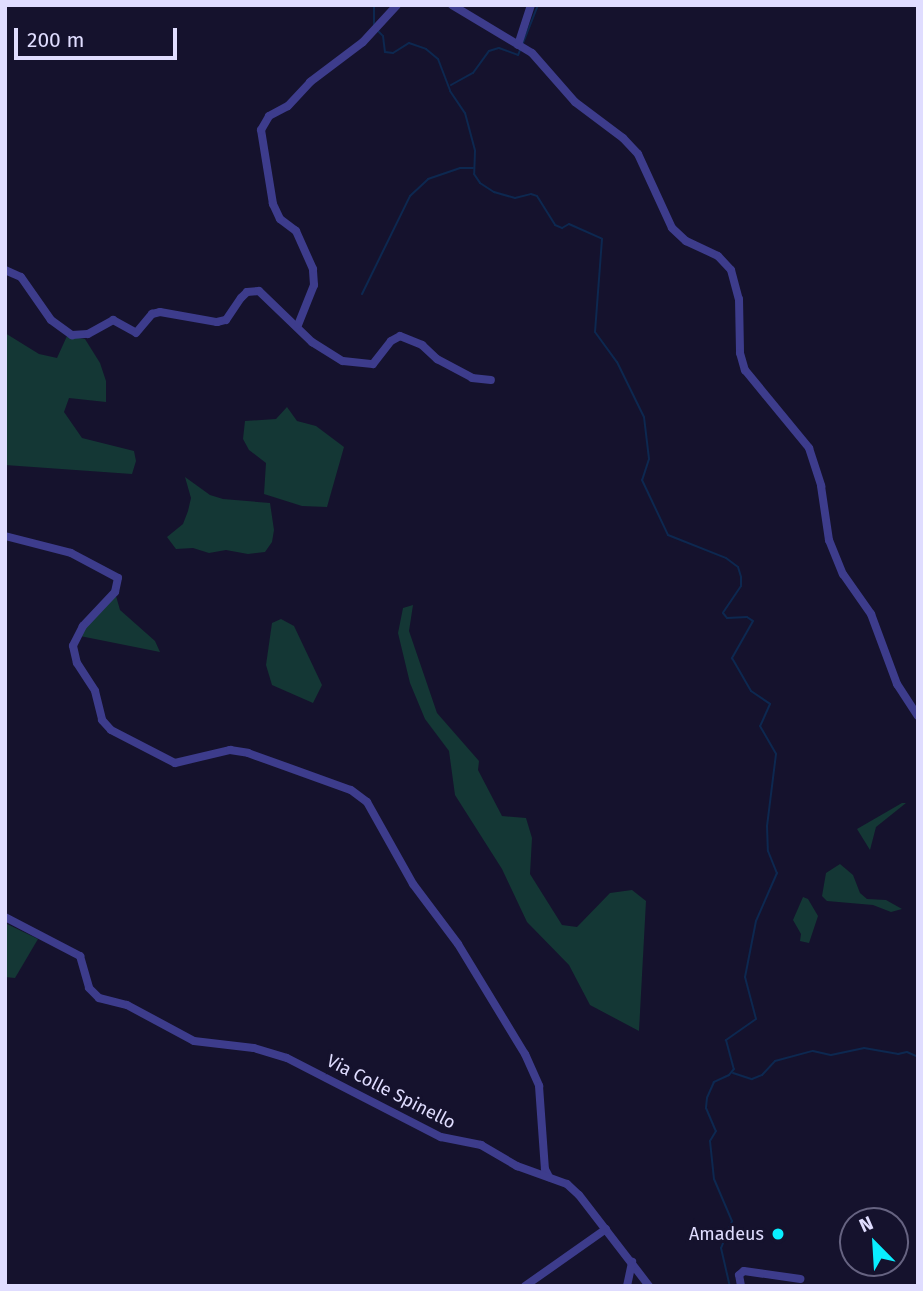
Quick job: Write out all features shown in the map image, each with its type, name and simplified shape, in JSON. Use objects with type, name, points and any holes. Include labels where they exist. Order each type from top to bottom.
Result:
[{"type":"street","points":[[298,326],[314,285],[313,269],[296,231],[280,219],[273,204],[261,130],[269,116],[288,106],[310,82],[363,42],[397,5]]},
{"type":"street","points":[[452,5],[522,47],[543,63],[575,102],[634,148],[673,228],[686,241],[718,256],[731,270],[739,299],[740,353],[745,370],[809,448],[821,486],[829,540],[843,574],[871,614],[897,684],[918,716]]},
{"type":"street","points":[[522,47],[531,5]]},
{"type":"street","points":[[5,270],[21,277],[51,320],[72,335],[88,334],[113,320],[136,333],[152,314],[160,312],[217,322],[226,320],[240,298],[254,290],[264,293],[312,342],[343,361],[373,363],[391,341],[400,336],[422,345],[437,359],[472,378],[491,380]]},
{"type":"street","points":[[5,536],[71,553],[118,578],[115,592],[81,628],[73,648],[77,663],[94,688],[102,720],[108,727],[174,763],[228,751],[246,752],[354,791],[369,804],[417,889],[458,944],[525,1054],[539,1086],[545,1169],[549,1177]]},
{"type":"street","name":"Via Colle Spinello","points":[[5,917],[78,955],[83,962],[89,988],[97,997],[127,1005],[194,1041],[250,1047],[298,1063],[440,1137],[481,1145],[510,1163],[549,1177],[575,1191],[649,1286]]},
{"type":"street","points":[[525,1286],[606,1230]]},
{"type":"street","points":[[627,1286],[632,1262]]},
{"type":"street","points":[[741,1286],[739,1275],[744,1271],[800,1280]]},
{"type":"green space","points":[[5,333],[39,354],[57,358],[67,336],[85,339],[100,363],[106,381],[106,402],[69,398],[64,412],[82,438],[134,451],[136,461],[132,474],[5,465]]},
{"type":"green space","points":[[287,407],[297,421],[316,426],[344,447],[327,507],[302,506],[264,494],[266,463],[249,450],[243,439],[245,421],[276,419]]},
{"type":"green space","points":[[185,477],[210,495],[223,499],[270,503],[274,530],[272,542],[265,552],[248,554],[226,550],[209,553],[193,548],[176,549],[167,537],[183,524],[188,511],[191,498]]},
{"type":"green space","points":[[116,596],[120,610],[155,641],[160,652],[80,636],[91,619]]},
{"type":"green space","points":[[413,605],[409,631],[437,713],[479,761],[478,770],[502,816],[526,818],[532,838],[530,874],[562,925],[577,927],[610,893],[632,890],[646,901],[639,1031],[590,1005],[569,965],[527,922],[502,869],[455,795],[449,751],[425,719],[410,683],[398,633],[403,608]]},
{"type":"green space","points":[[281,619],[294,626],[322,685],[313,703],[272,685],[266,665],[272,623]]},
{"type":"green space","points":[[906,803],[876,827],[870,850],[857,829]]},
{"type":"green space","points":[[840,864],[853,875],[860,893],[867,899],[886,900],[902,909],[891,912],[873,905],[827,901],[822,896],[826,873]]},
{"type":"green space","points":[[803,897],[808,899],[818,916],[809,943],[800,941],[801,934],[793,920]]},
{"type":"green space","points":[[5,923],[38,939],[15,978],[5,977]]},
{"type":"waterway","points":[[374,5],[374,25]]},
{"type":"waterway","points":[[523,43],[538,5]]},
{"type":"waterway","points":[[377,30],[383,36],[385,52],[393,53],[409,43],[426,49],[438,59],[450,91],[465,113],[475,151],[474,174],[480,183],[494,192],[515,198],[531,194],[537,196],[555,225],[562,228],[569,224],[602,239],[595,332],[617,362],[644,417],[649,459],[642,480],[668,535],[726,558],[738,567],[741,577],[741,586],[723,613],[727,618],[747,617],[753,621],[732,658],[751,691],[770,704],[760,726],[776,754],[767,826],[768,851],[777,873],[756,921],[745,977],[756,1019],[726,1040],[734,1069],[729,1075],[714,1082],[707,1098],[706,1108],[716,1131],[710,1141],[714,1179],[732,1221],[721,1248],[730,1286]]},
{"type":"waterway","points":[[451,85],[473,73],[489,51],[499,48],[518,55],[521,48]]},
{"type":"waterway","points":[[362,294],[410,196],[428,179],[460,168],[473,168]]},
{"type":"waterway","points":[[733,1073],[752,1079],[762,1075],[775,1061],[813,1051],[831,1055],[864,1048],[898,1054],[907,1052],[918,1057]]},
{"type":"place","name":"Amadeus","points":[[778,1234]]}]
